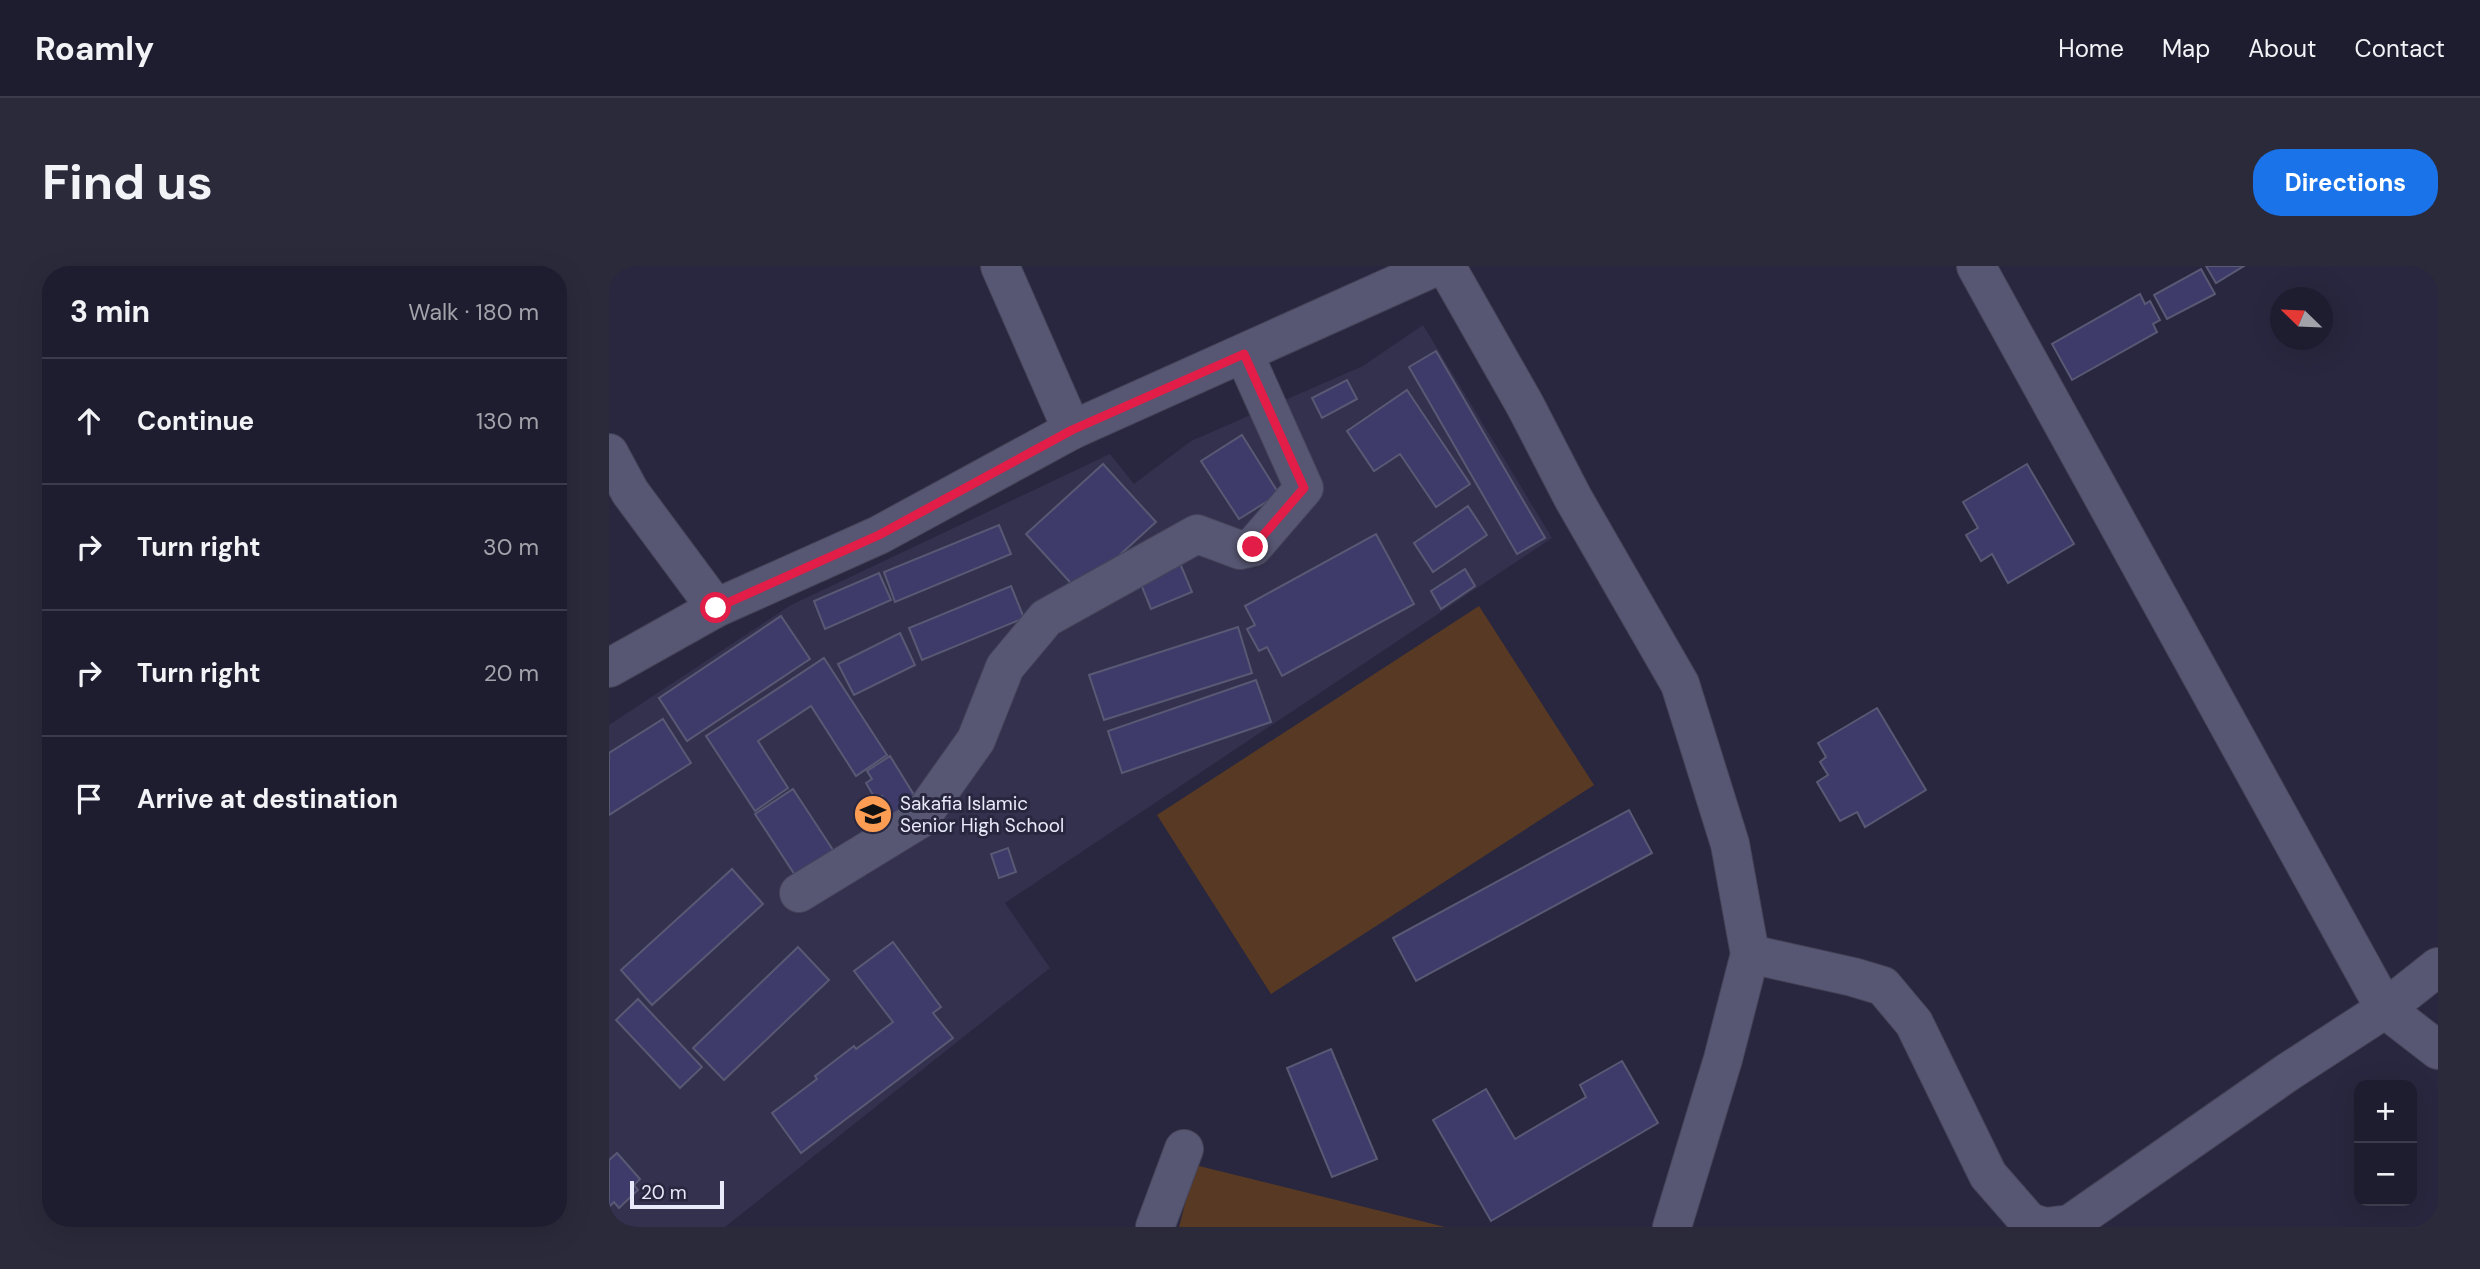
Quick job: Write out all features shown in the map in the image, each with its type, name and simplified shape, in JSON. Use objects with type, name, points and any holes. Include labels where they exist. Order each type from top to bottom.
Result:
[{"type":"street","points":[[1000,266],[1072,430]]},
{"type":"street","points":[[609,668],[716,608],[879,535],[1072,430],[1437,266]]},
{"type":"street","points":[[1446,266],[1525,405],[1573,498],[1680,684],[1730,844],[1750,954],[1723,1059],[1672,1227]]},
{"type":"street","points":[[1976,266],[2385,1009],[2438,1050]]},
{"type":"street","points":[[799,892],[920,820],[977,740],[1005,667],[1046,618],[1197,534],[1240,550],[1253,547],[1304,488],[1244,354]]},
{"type":"street","points":[[609,453],[630,492],[716,608]]},
{"type":"street","points":[[1750,954],[1882,986],[1914,1023],[1988,1175],[2029,1222],[2046,1227],[2070,1224],[2288,1072],[2385,1009],[2438,967]]},
{"type":"street","points":[[1155,1227],[1184,1149]]},
{"type":"shaded area","name":"Sakafia Islamic Senior High School","points":[[1423,325],[1552,538],[1005,903],[1050,968],[725,1227],[609,1227],[609,725],[791,605],[1110,454],[1134,484],[1191,441],[1363,366]]},
{"type":"shaded area","points":[[1479,606],[1594,785],[1271,994],[1157,815]]},
{"type":"shaded area","points":[[1195,1165],[1445,1227],[1179,1227]]},
{"type":"building","points":[[2206,266],[2244,266],[2216,283]]},
{"type":"building","points":[[2201,269],[2215,294],[2167,319],[2154,295]]},
{"type":"building","points":[[2140,294],[2145,304],[2150,301],[2160,320],[2153,324],[2157,332],[2072,380],[2052,344]]},
{"type":"building","points":[[1436,351],[1545,538],[1517,554],[1409,367]]},
{"type":"building","points":[[1347,380],[1357,399],[1322,418],[1312,398]]},
{"type":"building","points":[[1407,390],[1470,484],[1436,507],[1400,454],[1374,471],[1347,431]]},
{"type":"building","points":[[1242,435],[1279,494],[1239,519],[1201,461]]},
{"type":"building","points":[[1103,464],[1156,522],[1079,592],[1026,534]]},
{"type":"building","points":[[2027,464],[2074,544],[2008,583],[1992,554],[1981,561],[1966,535],[1978,528],[1963,502]]},
{"type":"building","points":[[1468,506],[1487,535],[1433,572],[1414,543]]},
{"type":"building","points":[[999,525],[1011,554],[895,602],[884,572]]},
{"type":"building","points":[[1376,534],[1414,604],[1282,676],[1267,647],[1259,651],[1247,629],[1255,625],[1245,606]]},
{"type":"building","points":[[1179,561],[1192,592],[1151,609],[1138,577]]},
{"type":"building","points":[[1465,569],[1475,586],[1441,609],[1431,591]]},
{"type":"building","points":[[879,573],[891,600],[825,629],[814,601]]},
{"type":"building","points":[[1011,586],[1024,618],[922,660],[909,628]]},
{"type":"building","points":[[781,616],[810,659],[687,741],[659,698]]},
{"type":"building","points":[[1238,627],[1252,673],[1104,720],[1089,675]]},
{"type":"building","points":[[900,633],[915,665],[854,695],[838,664]]},
{"type":"building","points":[[824,658],[887,755],[856,776],[811,706],[758,741],[788,788],[755,811],[706,736]]},
{"type":"building","points":[[1256,680],[1271,722],[1122,773],[1108,731]]},
{"type":"building","points":[[1877,708],[1926,790],[1865,827],[1857,812],[1840,821],[1817,782],[1828,775],[1820,762],[1826,757],[1818,743]]},
{"type":"building","points":[[663,719],[691,763],[609,815],[609,753]]},
{"type":"building","points":[[890,756],[919,803],[896,818],[882,796],[876,800],[866,783],[872,779],[867,771]]},
{"type":"building","points":[[793,789],[833,850],[795,875],[755,814]]},
{"type":"building","points":[[1629,810],[1652,853],[1416,981],[1393,938]]},
{"type":"building","points":[[1008,848],[1016,872],[999,878],[991,854]]},
{"type":"building","points":[[732,869],[763,904],[652,1005],[621,970]]},
{"type":"building","points":[[893,942],[941,1007],[933,1013],[953,1038],[801,1153],[772,1113],[817,1079],[815,1076],[854,1046],[856,1049],[893,1022],[854,971]]},
{"type":"building","points":[[798,947],[829,980],[724,1080],[693,1048]]},
{"type":"building","points":[[638,999],[702,1067],[680,1088],[616,1020]]},
{"type":"building","points":[[1331,1049],[1377,1159],[1332,1177],[1287,1068]]},
{"type":"building","points":[[1622,1061],[1658,1123],[1491,1221],[1433,1120],[1486,1089],[1515,1139],[1586,1097],[1580,1085]]},
{"type":"building","points":[[617,1153],[640,1179],[634,1185],[638,1190],[619,1208],[614,1202],[609,1207],[609,1160]]},
{"type":"place","name":"Sakafia Islamic Senior High School","points":[[873,814]]},
{"type":"route","points":[[716,608],[879,535],[1072,430],[1244,354],[1304,488],[1253,547]]}]
